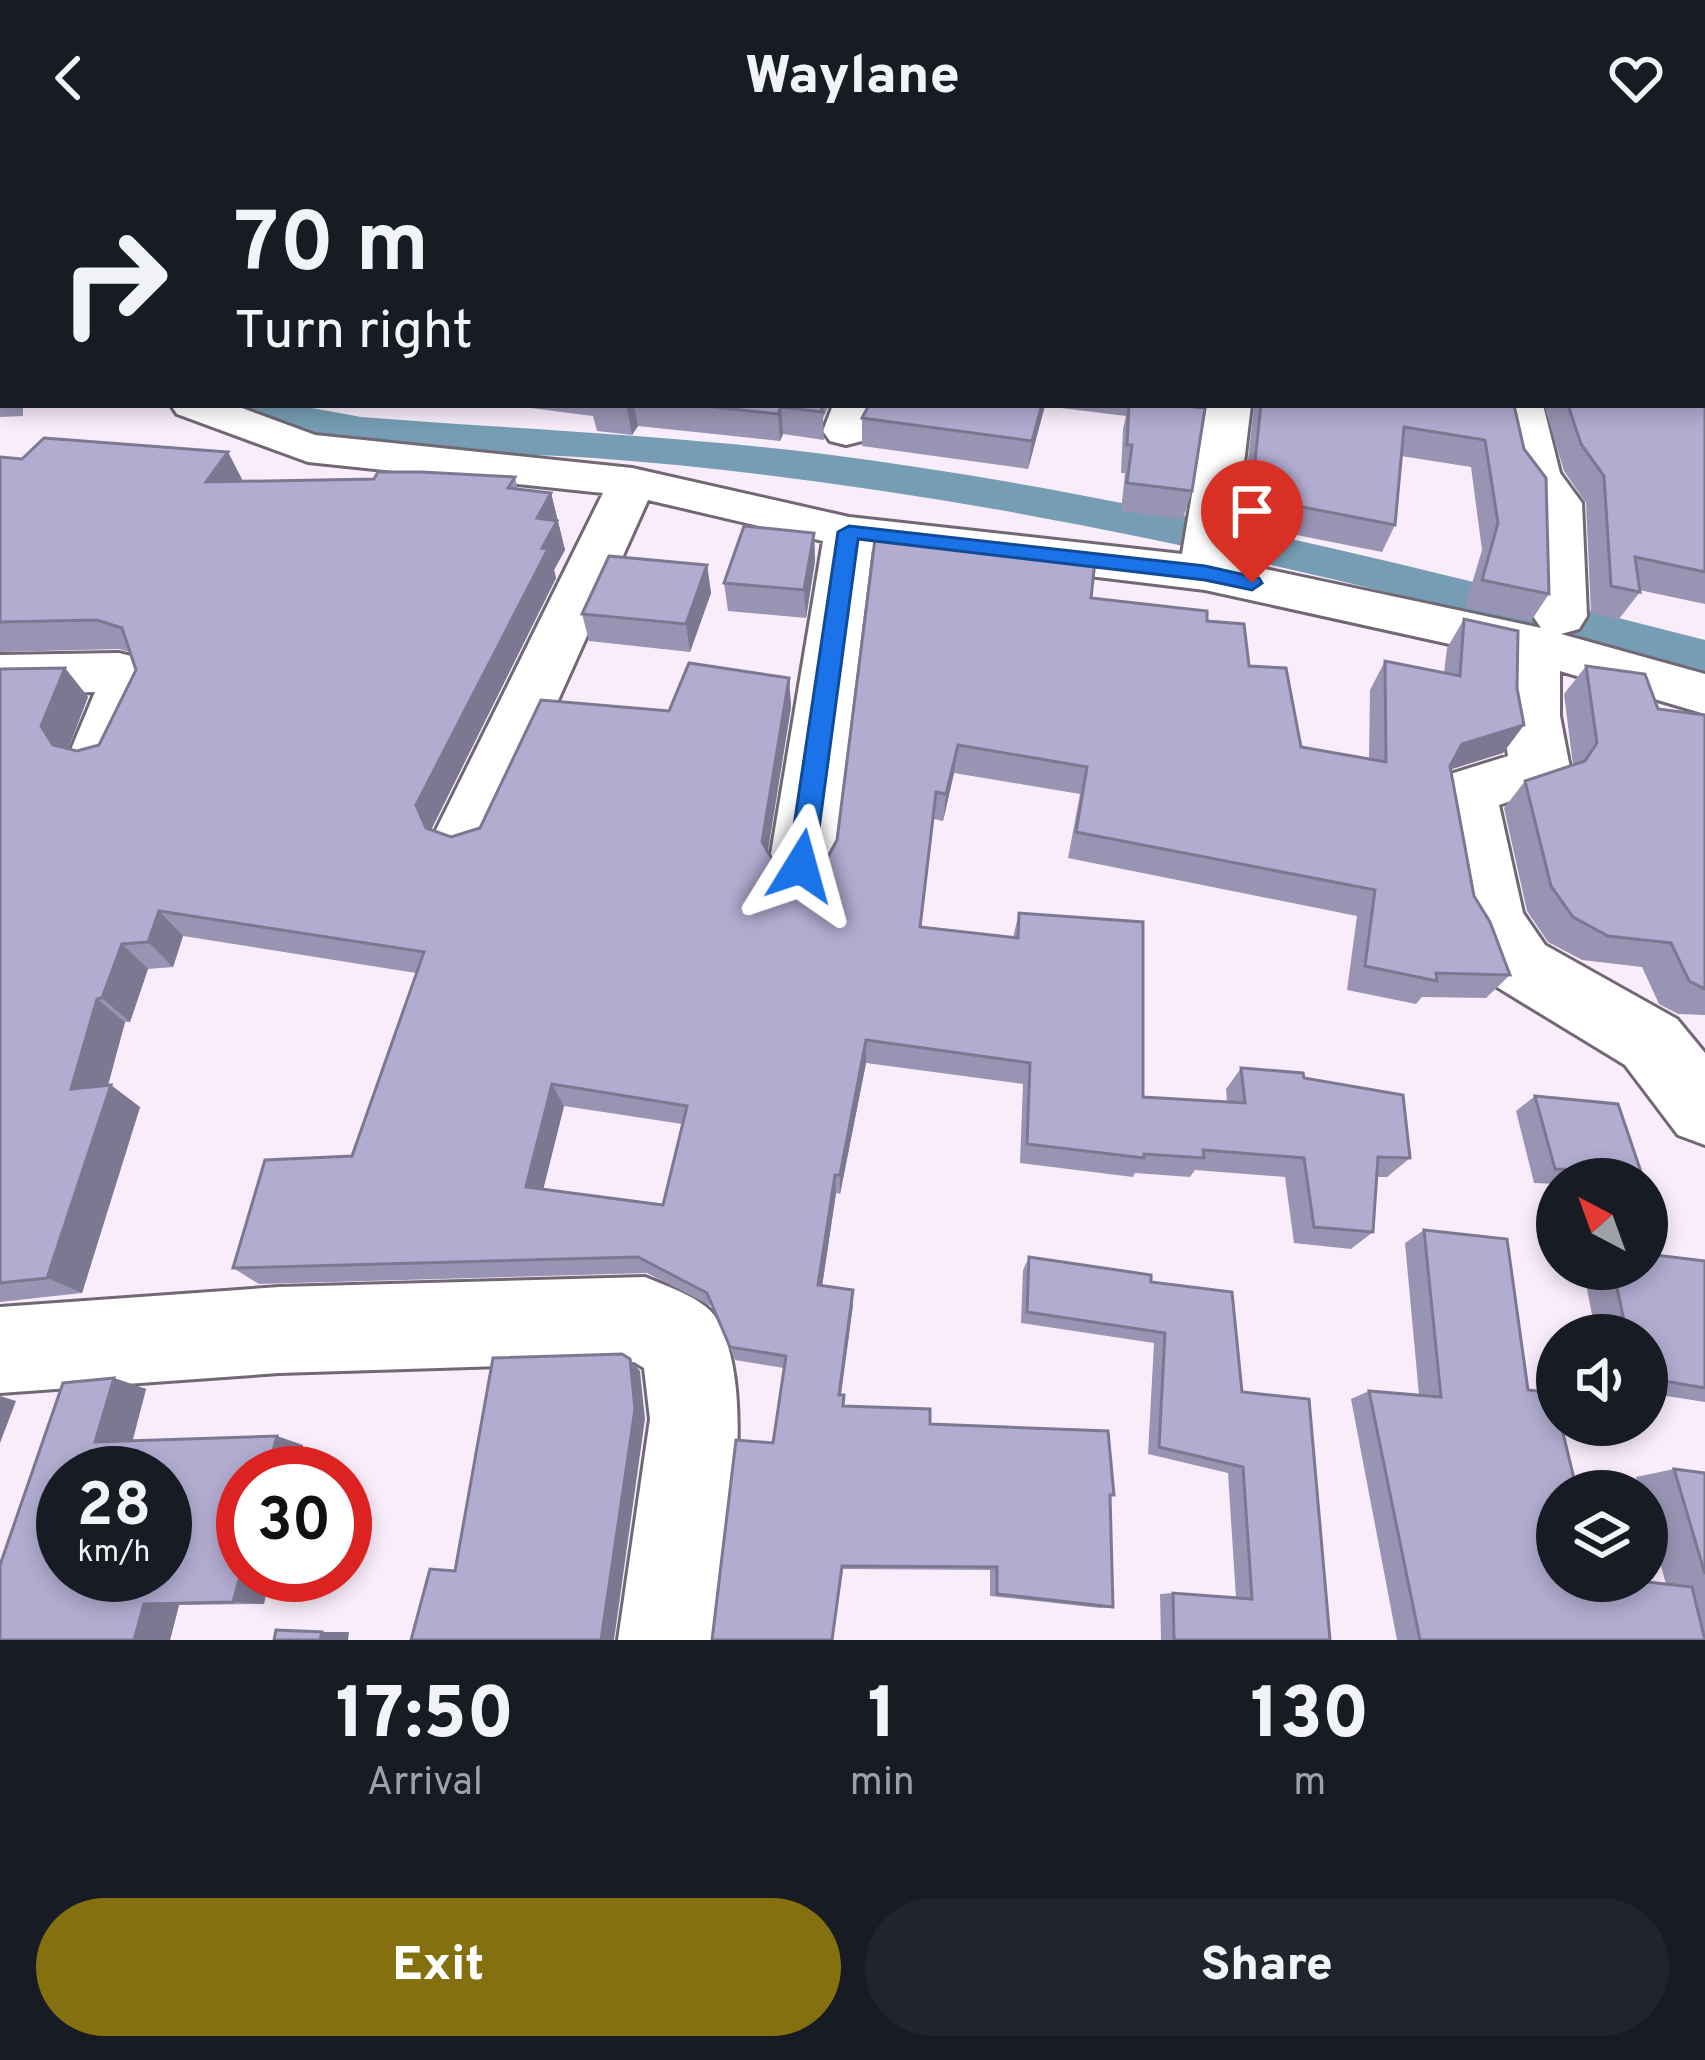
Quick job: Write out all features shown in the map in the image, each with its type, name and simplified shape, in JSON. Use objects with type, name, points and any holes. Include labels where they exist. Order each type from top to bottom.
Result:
[{"type":"street","points":[[201,408],[308,448],[632,482],[849,532],[1209,554],[1546,630],[1705,647]]},
{"type":"street","points":[[1209,554],[1228,408]]},
{"type":"street","points":[[1521,408],[1537,475],[1558,503],[1546,630],[1531,716],[1540,768],[1466,794],[1491,921],[1520,966],[1651,1042],[1705,1110]]},
{"type":"street","points":[[466,834],[632,482]]},
{"type":"street","points":[[801,866],[849,532]]},
{"type":"street","points":[[1546,630],[1705,694]]},
{"type":"street","points":[[0,675],[118,672],[124,697],[100,752]]},
{"type":"street","points":[[0,1351],[279,1330],[645,1319],[684,1344],[695,1419],[667,1640]]},
{"type":"building","points":[[723,408],[781,408],[778,414]]},
{"type":"building","points":[[867,408],[1041,408],[1032,441],[862,418]]},
{"type":"building","points":[[1129,408],[1205,408],[1192,491],[1127,483],[1132,445],[1127,445]]},
{"type":"building","points":[[1261,408],[1515,408],[1524,449],[1546,478],[1549,594],[1482,580],[1498,523],[1485,440],[1404,427],[1395,525],[1251,497]]},
{"type":"building","points":[[1569,408],[1705,408],[1705,572],[1635,557],[1640,592],[1611,586],[1604,476],[1581,444]]},
{"type":"building","points":[[44,438],[228,452],[206,482],[374,479],[378,472],[422,472],[515,477],[508,488],[551,493],[537,518],[557,521],[542,548],[548,549],[416,805],[426,828],[451,837],[480,828],[541,700],[669,711],[689,663],[789,678],[762,842],[774,862],[798,870],[825,862],[837,840],[875,539],[1095,561],[1091,598],[1207,611],[1207,621],[1244,624],[1249,666],[1286,668],[1301,747],[1386,762],[1385,661],[1460,676],[1464,619],[1518,631],[1517,688],[1524,725],[1462,744],[1450,766],[1474,896],[1490,922],[1510,975],[1436,973],[1437,981],[1365,966],[1375,890],[1076,832],[1087,767],[958,745],[946,794],[936,792],[920,927],[1018,938],[1019,913],[1143,922],[1143,1097],[1245,1103],[1241,1068],[1303,1073],[1304,1078],[1403,1095],[1410,1158],[1378,1157],[1373,1232],[1314,1227],[1304,1158],[1203,1150],[1204,1158],[1144,1154],[1144,1158],[1027,1144],[1030,1063],[866,1040],[840,1175],[835,1175],[818,1285],[853,1290],[839,1395],[844,1395],[843,1406],[930,1409],[930,1424],[1108,1431],[1114,1495],[1110,1495],[1113,1607],[997,1594],[997,1567],[842,1566],[832,1640],[712,1640],[736,1440],[773,1443],[786,1356],[730,1347],[707,1293],[638,1257],[233,1268],[265,1160],[352,1156],[424,952],[159,911],[148,942],[122,944],[102,998],[97,999],[71,1089],[111,1085],[47,1278],[0,1283],[0,669],[65,668],[41,726],[53,745],[77,751],[99,745],[136,670],[122,628],[97,620],[0,622],[0,457],[22,459]],"holes":[[[552,1084],[687,1106],[663,1205],[526,1187]]]},
{"type":"building","points":[[744,526],[814,533],[804,590],[724,583]]},
{"type":"building","points":[[609,556],[707,565],[686,624],[582,614]]},
{"type":"building","points":[[1586,666],[1645,674],[1658,709],[1705,715],[1705,989],[1689,981],[1671,943],[1608,936],[1573,917],[1551,886],[1525,781],[1585,761],[1597,743]]},
{"type":"building","points":[[1535,1096],[1618,1104],[1636,1158],[1552,1158]]},
{"type":"building","points":[[1424,1230],[1507,1239],[1528,1390],[1536,1391],[1536,1446],[1566,1446],[1572,1470],[1536,1470],[1536,1602],[1668,1602],[1668,1584],[1692,1587],[1705,1640],[1420,1640],[1369,1391],[1441,1397]]},
{"type":"building","points":[[1029,1257],[1151,1275],[1151,1282],[1232,1292],[1242,1392],[1309,1399],[1330,1640],[1174,1640],[1173,1593],[1252,1599],[1243,1467],[1159,1447],[1165,1333],[1027,1312]]},
{"type":"building","points":[[1668,1257],[1705,1261],[1705,1388],[1668,1382],[1668,1314],[1623,1314],[1617,1290],[1668,1290]]},
{"type":"building","points":[[622,1354],[630,1359],[635,1409],[601,1640],[411,1640],[430,1569],[455,1571],[493,1358]]},
{"type":"building","points":[[114,1378],[95,1442],[277,1436],[274,1446],[216,1446],[216,1602],[233,1602],[144,1604],[134,1640],[0,1640],[0,1565],[36,1461],[36,1602],[192,1602],[192,1446],[41,1446],[63,1383]]},
{"type":"building","points":[[1674,1469],[1705,1473],[1705,1574]]},
{"type":"building","points":[[276,1630],[322,1632],[320,1640],[274,1640]]},
{"type":"waterway","points":[[268,408],[361,429],[766,460],[1046,502],[1378,574],[1705,657]]},
{"type":"route","points":[[801,866],[849,532],[1205,573],[1252,583]]}]
